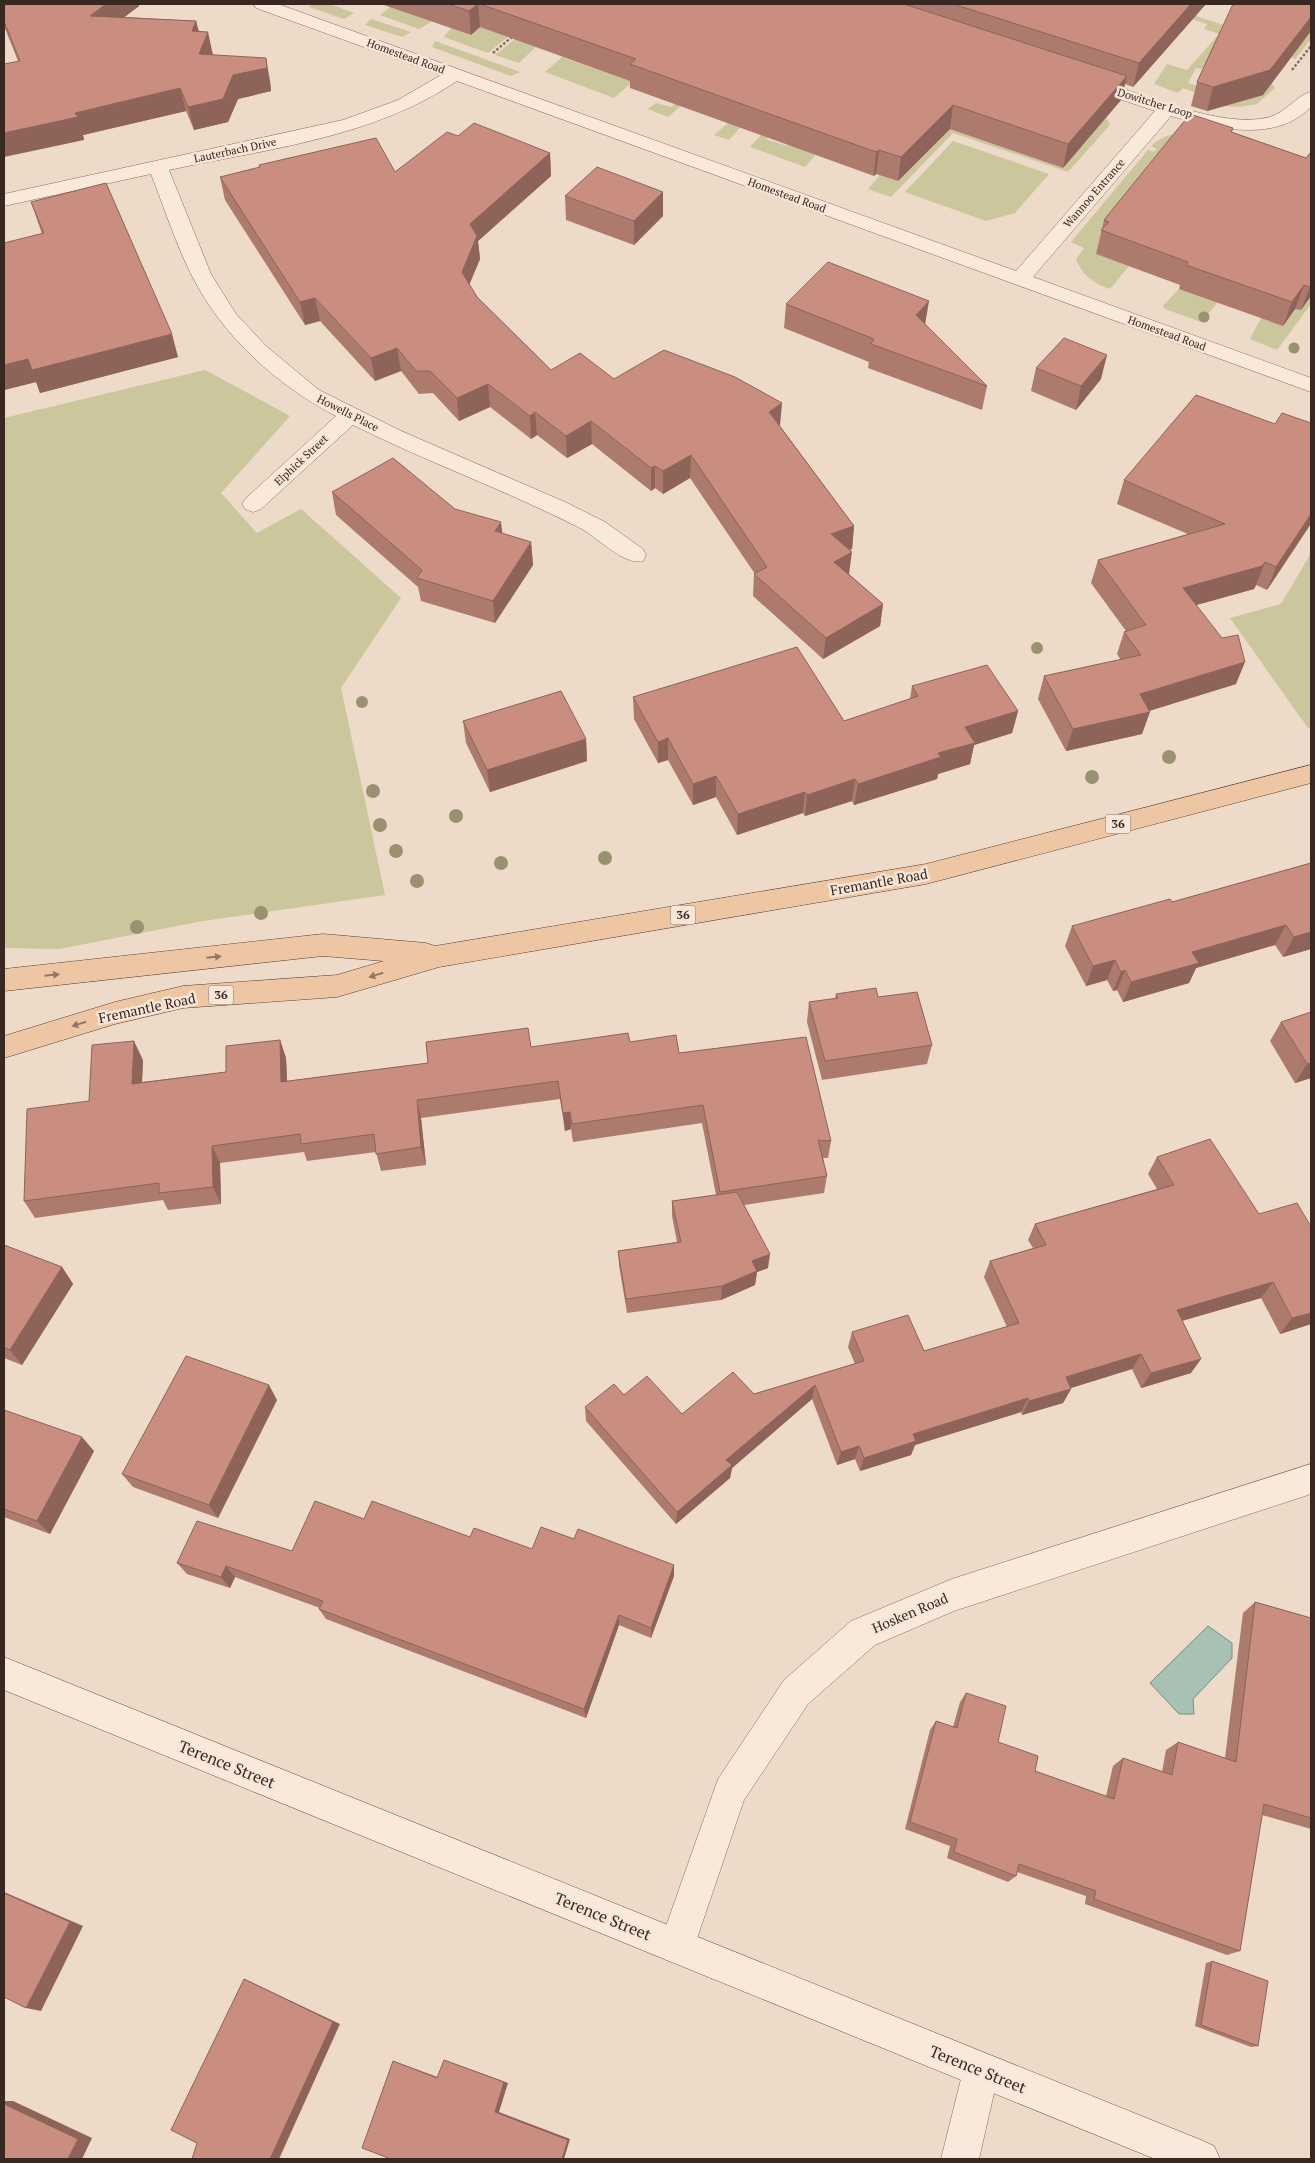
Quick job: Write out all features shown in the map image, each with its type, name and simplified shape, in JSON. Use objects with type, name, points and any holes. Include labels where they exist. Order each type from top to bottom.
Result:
[{"type":"main road","name":"Fremantle Road","points":[[4,1047],[115,1013],[183,998],[337,986],[440,956],[926,874],[1311,774]]},
{"type":"main road","name":"Fremantle Road","points":[[4,980],[323,945],[440,956]]},
{"type":"street","name":"Homestead Road","points":[[262,4],[1311,385]]},
{"type":"street","name":"Lauterbach Drive","points":[[4,200],[158,167],[383,115],[435,90],[456,74]]},
{"type":"street","name":"Dowitcher Loop","points":[[1071,76],[1214,121],[1250,126],[1291,116],[1311,98]]},
{"type":"street","name":"Wannoo Entrance","points":[[1020,279],[1168,108]]},
{"type":"street","name":"Howells Place","points":[[158,167],[201,274],[228,318],[260,351],[312,395],[350,416],[557,507],[596,527],[635,555]]},
{"type":"street","name":"Elphick Street","points":[[253,504],[320,441],[350,416]]},
{"type":"street","name":"Hosken Road","points":[[677,1946],[730,1791],[796,1692],[863,1634],[952,1595],[1311,1479]]},
{"type":"street","name":"Terence Street","points":[[4,1673],[1201,2159]]},
{"type":"street","points":[[960,2159],[981,2071]]},
{"type":"path","points":[[488,57],[517,33]]},
{"type":"shaded area","points":[[311,4],[330,4],[354,13],[344,19],[309,7]]},
{"type":"shaded area","points":[[509,4],[531,18],[488,53],[444,37],[451,28],[471,35]]},
{"type":"shaded area","points":[[564,4],[583,4],[595,9],[598,6],[629,16],[643,4],[655,4],[647,11],[656,13],[648,22],[681,33],[711,4],[726,4],[723,7],[720,6],[686,39],[707,47],[714,41],[734,48],[762,22],[765,23],[785,4],[789,4],[770,21],[776,23],[773,26],[777,27],[747,56],[762,62],[761,64],[784,71],[827,29],[819,26],[822,20],[812,16],[825,6],[851,15],[819,44],[821,46],[791,74],[841,88],[883,47],[859,38],[877,23],[903,32],[901,37],[877,60],[880,62],[852,91],[893,104],[927,71],[920,69],[923,65],[915,62],[935,42],[984,57],[970,72],[949,66],[908,115],[930,122],[937,115],[954,120],[980,93],[986,94],[1005,69],[1013,68],[1021,70],[1009,84],[1005,83],[992,97],[997,99],[966,133],[1010,147],[1050,101],[1041,98],[1043,95],[1035,92],[1048,79],[1075,89],[1063,97],[1060,102],[1056,102],[1043,117],[1047,119],[1018,152],[1063,168],[1105,119],[1085,112],[1088,110],[1082,108],[1090,99],[1098,102],[1110,125],[1068,172],[953,133],[891,197],[868,189],[880,175],[898,181],[940,139],[923,133],[929,127],[898,116],[893,122],[904,127],[874,157],[861,152],[847,166],[845,165],[883,125],[869,120],[879,109],[855,101],[851,105],[837,101],[794,145],[817,153],[805,167],[750,147],[763,133],[769,135],[766,139],[787,146],[834,95],[791,84],[762,113],[755,111],[729,140],[714,135],[743,110],[739,108],[773,76],[733,62],[690,102],[687,101],[668,117],[648,109],[656,103],[671,107],[720,64],[702,58],[704,55],[680,46],[633,86],[629,85],[614,98],[545,72],[562,57],[625,79],[660,48],[617,33],[621,29],[596,21],[585,30],[562,22],[519,63],[495,55],[538,21],[543,22]]},
{"type":"shaded area","points":[[393,5],[436,19],[419,29],[380,15]]},
{"type":"shaded area","points":[[1186,13],[1227,26],[1311,31],[1311,39],[1295,59],[1289,56],[1215,53],[1202,69],[1196,68],[1188,83],[1207,89],[1271,83],[1275,88],[1257,104],[1239,107],[1222,106],[1206,96],[1183,88],[1178,93],[1154,84],[1167,64],[1187,70],[1219,34],[1204,29],[1207,24],[1188,18]]},
{"type":"shaded area","points":[[371,19],[411,32],[402,37],[365,25]]},
{"type":"shaded area","points":[[435,41],[520,72],[511,76],[432,47]]},
{"type":"shaded area","points":[[1203,132],[1245,138],[1256,150],[1254,154],[1233,146],[1226,152],[1211,147],[1206,154],[1176,146],[1166,161],[1162,160],[1148,176],[1151,178],[1138,194],[1135,193],[1130,198],[1134,200],[1132,201],[1311,263],[1311,269],[1291,262],[1283,271],[1255,263],[1240,283],[1235,282],[1201,322],[1165,309],[1163,306],[1179,289],[1213,300],[1226,284],[1230,285],[1256,250],[1220,237],[1213,247],[1187,238],[1170,259],[1170,255],[1167,254],[1184,233],[1162,225],[1169,216],[1133,203],[1104,237],[1109,240],[1096,254],[1129,266],[1110,289],[1098,284],[1085,274],[1076,259],[1084,248],[1071,242],[1148,150],[1154,152],[1157,149],[1151,146],[1157,141],[1176,133]]},
{"type":"shaded area","points":[[953,141],[1049,174],[1015,213],[986,221],[905,192]]},
{"type":"shaded area","points":[[1311,296],[1311,304],[1277,350],[1250,339],[1261,318],[1283,325],[1295,309],[1301,310]]},
{"type":"shaded area","points":[[205,370],[290,416],[221,493],[257,533],[301,509],[401,598],[341,688],[385,895],[203,921],[59,949],[4,948],[4,418]]},
{"type":"shaded area","points":[[1311,553],[1311,728],[1308,728],[1230,618],[1281,604]]},
{"type":"shaded area","points":[[1208,1626],[1232,1643],[1232,1658],[1193,1699],[1194,1714],[1179,1714],[1150,1683]]},
{"type":"building","points":[[4,4],[106,4],[90,16],[196,21],[192,31],[208,32],[199,54],[266,58],[267,68],[233,75],[223,99],[188,107],[180,88],[75,113],[78,117],[4,133],[4,64],[20,61],[4,21]]},
{"type":"building","points":[[448,4],[478,4],[469,11]]},
{"type":"building","points":[[480,4],[904,4],[1127,76],[1068,144],[953,105],[901,157],[879,150],[876,152],[630,64],[636,59]]},
{"type":"building","points":[[953,4],[1191,4],[1139,63]]},
{"type":"building","points":[[1233,4],[1311,4],[1311,17],[1270,70],[1213,87],[1197,82]]},
{"type":"building","points":[[1190,114],[1233,128],[1231,132],[1306,158],[1311,152],[1311,284],[1310,287],[1304,285],[1292,302],[1186,265],[1188,262],[1101,230],[1109,222],[1104,220]]},
{"type":"building","points":[[474,123],[550,153],[470,224],[477,236],[462,272],[477,297],[551,370],[580,353],[614,379],[664,350],[735,377],[782,403],[769,412],[854,526],[831,534],[852,552],[834,562],[883,604],[826,638],[754,574],[767,567],[691,455],[663,471],[655,466],[651,468],[591,421],[566,436],[535,412],[530,416],[488,384],[457,398],[430,371],[416,371],[397,348],[371,358],[315,298],[300,302],[220,177],[260,167],[259,165],[376,138],[395,172],[447,132],[458,136]]},
{"type":"building","points":[[597,167],[663,192],[634,221],[565,196]]},
{"type":"building","points":[[106,183],[172,334],[32,370],[28,359],[4,365],[4,243],[44,233],[31,202]]},
{"type":"building","points":[[828,262],[929,301],[916,315],[987,386],[871,344],[874,339],[786,304]]},
{"type":"building","points":[[1064,338],[1107,355],[1081,386],[1036,368]]},
{"type":"building","points":[[1196,395],[1275,424],[1282,413],[1311,423],[1311,514],[1276,567],[1265,562],[1262,566],[1183,588],[1222,638],[1238,635],[1245,662],[1140,694],[1150,712],[1073,729],[1044,676],[1141,655],[1124,632],[1146,625],[1098,560],[1225,524],[1124,480]]},
{"type":"building","points":[[393,458],[455,509],[501,522],[495,531],[531,542],[493,601],[417,578],[422,570],[332,492]]},
{"type":"building","points":[[797,647],[844,721],[918,696],[912,686],[987,665],[1018,711],[965,727],[975,743],[938,753],[941,757],[858,784],[855,779],[807,795],[805,792],[738,814],[716,776],[693,784],[668,738],[658,742],[633,697]]},
{"type":"building","points":[[561,691],[586,739],[487,770],[463,721]]},
{"type":"building","points":[[1311,863],[1311,932],[1294,937],[1286,925],[1192,952],[1199,963],[1131,982],[1125,970],[1121,972],[1115,960],[1093,966],[1072,926],[1170,899],[1172,902]]},
{"type":"building","points":[[876,988],[878,997],[917,992],[932,1045],[825,1061],[809,1002],[838,998],[836,994]]},
{"type":"building","points":[[1311,1012],[1311,1063],[1307,1064],[1281,1022]]},
{"type":"building","points":[[528,1028],[531,1047],[628,1033],[630,1042],[676,1035],[679,1053],[806,1037],[831,1141],[818,1140],[827,1176],[720,1192],[703,1105],[572,1124],[570,1112],[563,1113],[558,1081],[417,1100],[421,1147],[376,1154],[374,1134],[301,1144],[300,1134],[212,1146],[213,1187],[159,1193],[159,1183],[24,1201],[27,1109],[89,1101],[92,1045],[134,1041],[132,1084],[226,1072],[226,1046],[280,1040],[281,1082],[428,1063],[426,1042]]},
{"type":"building","points":[[1210,1139],[1259,1214],[1297,1203],[1311,1224],[1311,1313],[1292,1318],[1273,1282],[1177,1310],[1201,1359],[1151,1373],[1141,1354],[1066,1377],[1071,1389],[1029,1401],[1028,1398],[913,1434],[916,1441],[864,1458],[859,1446],[841,1452],[815,1385],[726,1460],[732,1465],[677,1512],[585,1407],[614,1384],[624,1395],[647,1376],[682,1414],[733,1372],[754,1394],[864,1361],[852,1332],[908,1315],[924,1351],[1019,1323],[990,1261],[1046,1245],[1035,1224],[1174,1185],[1157,1157]]},
{"type":"building","points":[[737,1192],[770,1254],[752,1261],[757,1271],[722,1286],[626,1299],[618,1251],[681,1242],[672,1201]]},
{"type":"building","points":[[4,1245],[62,1267],[10,1350],[4,1347]]},
{"type":"building","points":[[186,1356],[269,1385],[209,1505],[122,1474]]},
{"type":"building","points":[[4,1410],[82,1437],[37,1521],[4,1509]]},
{"type":"building","points":[[315,1501],[364,1519],[372,1501],[470,1537],[474,1528],[532,1549],[541,1527],[574,1539],[578,1529],[674,1565],[651,1628],[619,1615],[584,1709],[319,1609],[323,1601],[226,1566],[221,1577],[177,1563],[197,1521],[292,1551]]},
{"type":"building","points":[[1255,1602],[1311,1618],[1311,1818],[1264,1804],[1240,1951],[1094,1899],[1096,1891],[1019,1864],[1016,1876],[954,1852],[957,1839],[910,1822],[936,1721],[957,1728],[966,1693],[1006,1706],[998,1742],[1038,1756],[1035,1771],[1114,1799],[1123,1758],[1172,1775],[1178,1742],[1236,1762]]},
{"type":"building","points":[[4,1893],[70,1922],[26,2008],[4,1997]]},
{"type":"building","points":[[1212,1961],[1268,1981],[1258,2046],[1201,2025]]},
{"type":"building","points":[[244,1979],[333,2022],[270,2159],[192,2159],[197,2143],[171,2130]]},
{"type":"building","points":[[444,2060],[504,2082],[495,2112],[568,2140],[562,2159],[391,2159],[362,2148],[393,2061],[437,2078]]},
{"type":"building","points":[[4,2104],[78,2139],[68,2159],[4,2159]]}]
